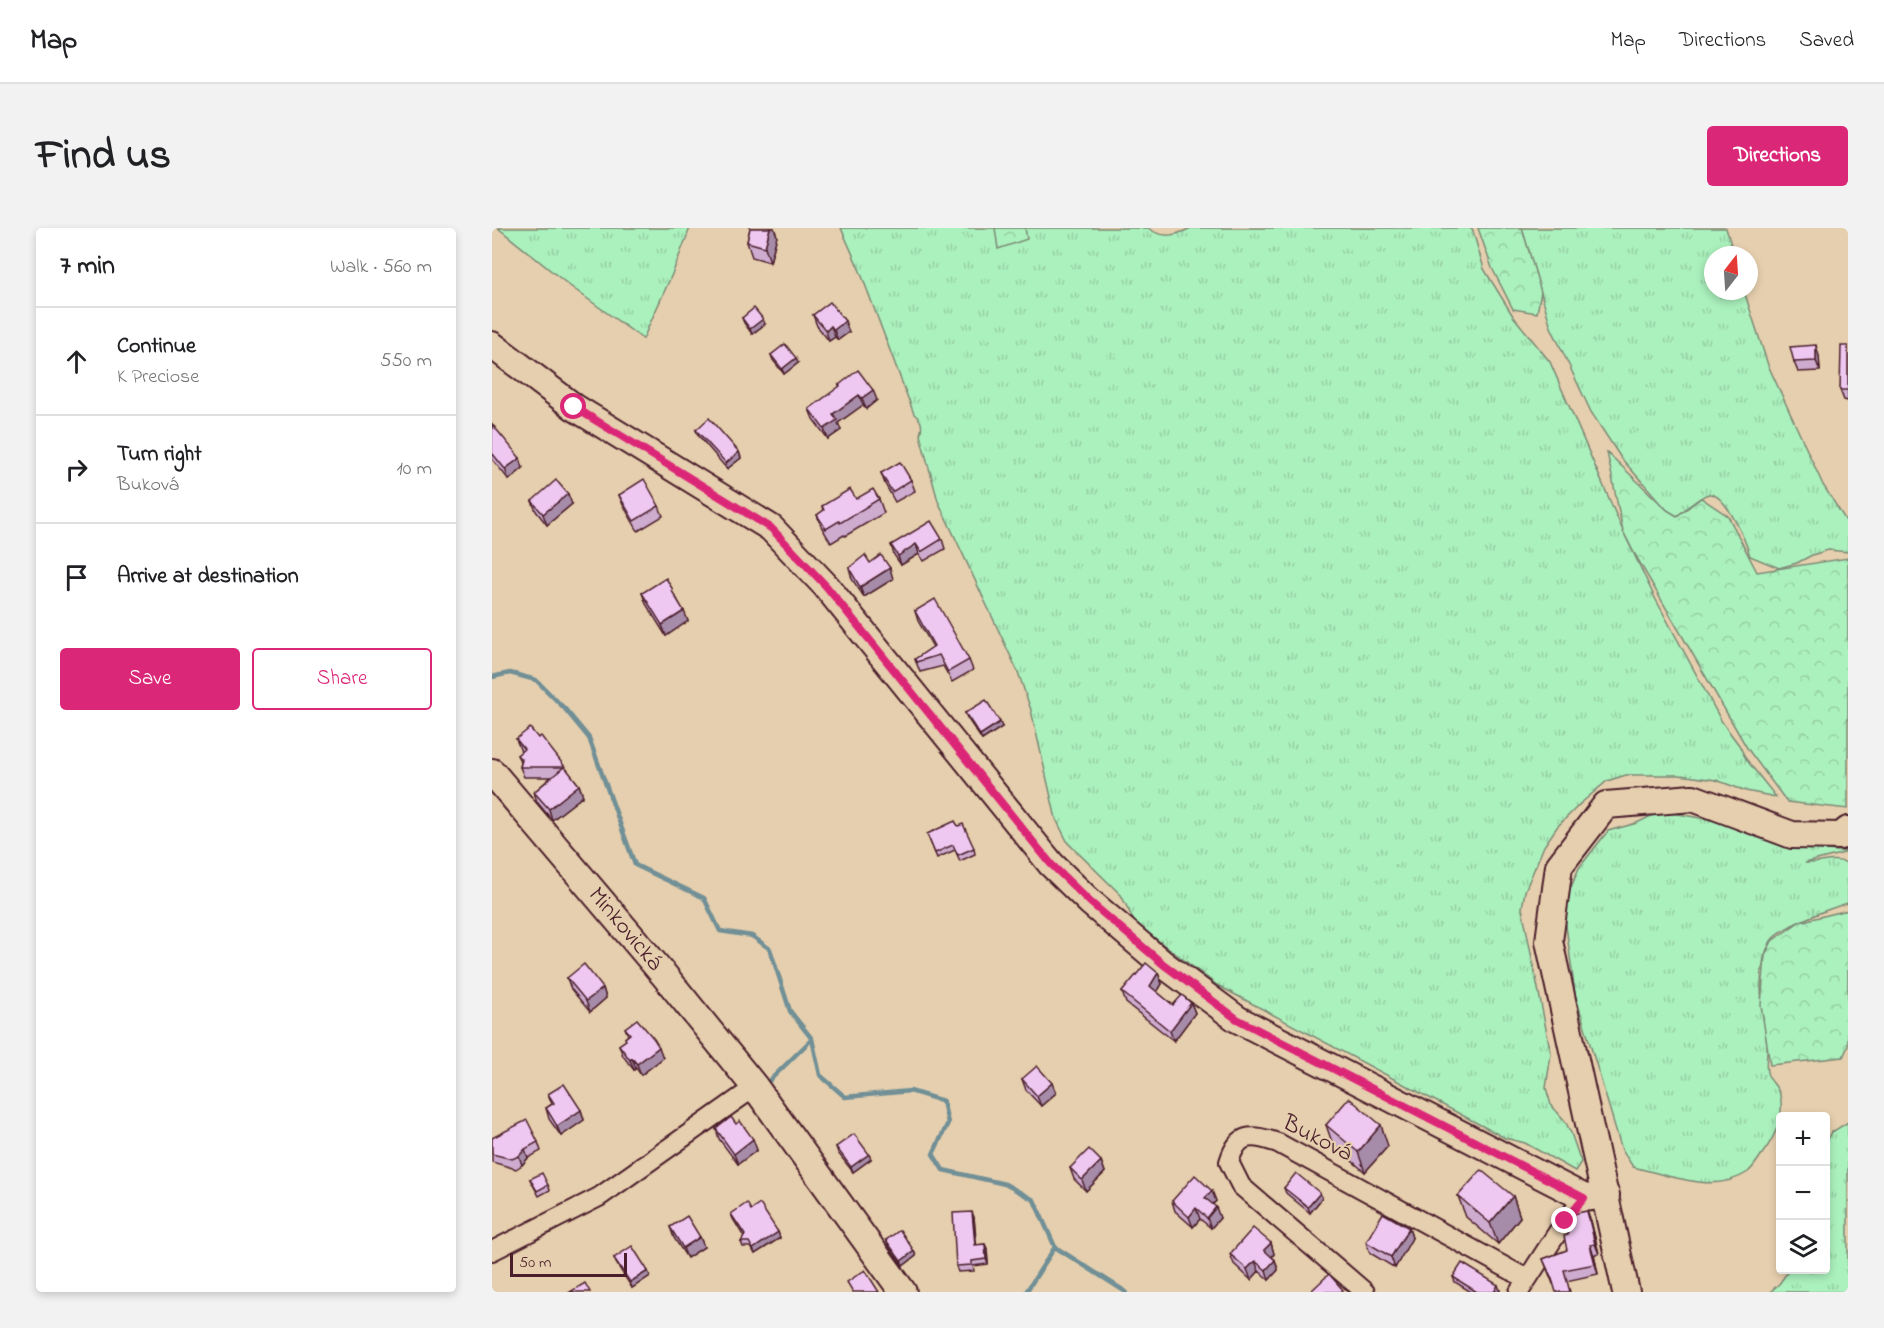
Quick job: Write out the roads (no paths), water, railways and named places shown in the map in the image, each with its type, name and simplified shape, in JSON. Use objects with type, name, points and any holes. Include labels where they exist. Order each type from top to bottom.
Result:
[{"type":"street","points":[[492,345],[574,407],[771,528],[826,586],[1051,864],[1090,902],[1163,964],[1237,1019],[1595,1197]]},
{"type":"street","name":"Minkovická","points":[[492,772],[664,975],[754,1087],[903,1292]]},
{"type":"street","points":[[1626,1292],[1595,1197],[1549,941],[1559,866],[1606,805],[1693,798],[1792,835],[1841,836],[1848,830]]},
{"type":"street","points":[[492,1251],[599,1197],[754,1087]]},
{"type":"street","name":"Buková","points":[[1365,1292],[1241,1186],[1229,1162],[1233,1148],[1242,1139],[1259,1137],[1278,1143],[1523,1285],[1565,1221],[1595,1197]]},
{"type":"waterway","points":[[492,677],[510,673],[536,680],[565,709],[589,738],[635,865],[704,898],[720,931],[752,936],[770,949],[790,1011],[812,1039],[820,1075],[845,1097],[910,1091],[943,1101],[948,1123],[933,1154],[943,1170],[1005,1184],[1034,1200],[1055,1247],[1126,1292]]},
{"type":"waterway","points":[[768,1082],[812,1039]]},
{"type":"waterway","points":[[1026,1292],[1055,1247]]}]
